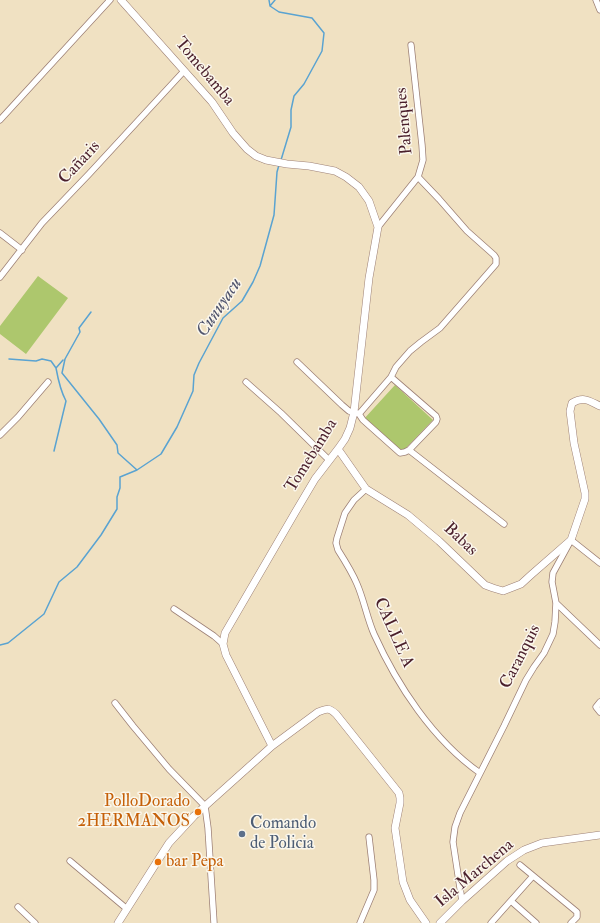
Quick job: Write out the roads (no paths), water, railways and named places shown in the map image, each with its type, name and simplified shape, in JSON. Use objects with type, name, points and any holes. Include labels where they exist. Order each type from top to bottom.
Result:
[{"type":"street","points":[[0,120],[110,0]]},
{"type":"street","name":"Tomebamba","points":[[120,0],[212,102],[233,133],[248,149],[256,156],[266,160],[335,171],[346,177],[359,187],[369,201],[378,227],[369,278],[356,413],[345,439],[315,479],[225,633],[223,644]]},
{"type":"street","points":[[596,0],[600,10]]},
{"type":"street","name":"Palenques","points":[[378,227],[418,177],[423,160],[411,45]]},
{"type":"street","name":"Cañaris","points":[[0,277],[42,223],[184,71]]},
{"type":"street","points":[[356,413],[391,377],[396,367],[410,351],[440,328],[496,264],[496,258],[494,255],[467,231],[418,177]]},
{"type":"street","points":[[0,233],[22,250]]},
{"type":"street","points":[[297,362],[342,405],[349,411],[356,413],[398,451],[403,453],[409,450],[436,422],[437,419],[436,416],[391,377]]},
{"type":"street","points":[[0,435],[18,417],[48,382]]},
{"type":"street","points":[[246,382],[281,413],[329,460]]},
{"type":"street","name":"Caranquis","points":[[462,901],[453,842],[455,827],[460,813],[526,680],[544,653],[553,634],[556,603],[552,582],[553,573],[571,540],[585,499],[574,443],[570,411],[572,403],[579,399],[586,400],[600,406]]},
{"type":"street","name":"Babas","points":[[338,449],[366,489],[408,515],[439,541],[485,585],[503,591],[521,584],[571,540]]},
{"type":"street","points":[[409,450],[504,524]]},
{"type":"street","name":"CALLE A","points":[[366,489],[354,500],[345,512],[336,543],[338,550],[357,584],[373,632],[395,676],[422,716],[435,732],[461,757],[480,772]]},
{"type":"street","points":[[571,540],[600,563]]},
{"type":"street","points":[[556,603],[600,645]]},
{"type":"street","points":[[174,609],[214,636],[223,644],[226,654],[272,746]]},
{"type":"street","points":[[115,703],[168,769],[205,806],[208,828],[214,923]]},
{"type":"street","points":[[599,703],[596,706],[596,709],[600,712]]},
{"type":"street","points":[[118,923],[169,842],[194,816],[272,746],[318,712],[330,709],[336,714],[399,793],[400,803],[395,828],[403,882],[410,900],[426,923]]},
{"type":"street","name":"Isla Marchena","points":[[440,923],[462,901],[507,861],[524,850],[542,843],[600,835]]},
{"type":"street","points":[[360,923],[374,890],[369,837]]},
{"type":"street","points":[[70,861],[127,909]]},
{"type":"street","points":[[520,865],[578,912],[577,917],[571,923]]},
{"type":"street","points":[[491,923],[533,876]]},
{"type":"street","points":[[511,901],[536,923]]},
{"type":"street","points":[[18,907],[35,923]]},
{"type":"waterway","name":"Cunuyacu","points":[[269,0],[270,6],[279,12],[312,18],[324,33],[322,51],[304,84],[294,96],[291,110],[291,127],[281,160]]},
{"type":"waterway","name":"Cunuyacu","points":[[270,6],[275,0]]},
{"type":"waterway","name":"Cunuyacu","points":[[0,645],[8,643],[44,614],[59,582],[77,567],[101,535],[117,509],[120,477],[137,470],[161,454],[177,427],[193,391],[194,375],[199,363],[223,318],[242,301],[260,266],[274,215],[277,172],[279,165]]},
{"type":"waterway","points":[[91,312],[79,328],[80,332],[65,359],[62,373],[99,419],[117,445],[118,453],[137,470]]},
{"type":"waterway","points":[[9,359],[36,361],[42,359],[51,361],[56,368],[63,360]]},
{"type":"waterway","points":[[54,451],[66,401],[58,380],[56,368]]},
{"type":"place","name":"PolloDorado 2HERMANOS","points":[[198,812]]},
{"type":"place","name":"Comando de Policia","points":[[242,834]]},
{"type":"place","name":"bar Pepa","points":[[158,862]]}]
